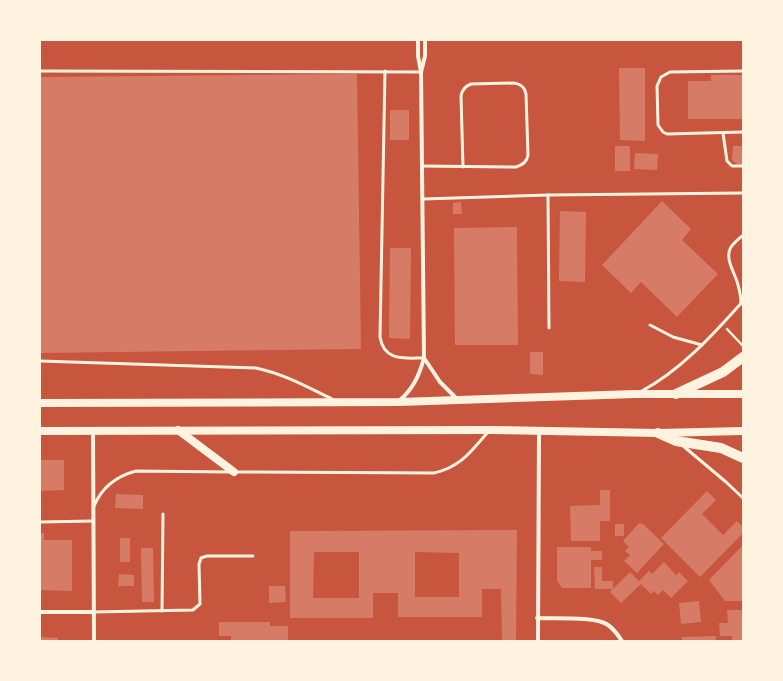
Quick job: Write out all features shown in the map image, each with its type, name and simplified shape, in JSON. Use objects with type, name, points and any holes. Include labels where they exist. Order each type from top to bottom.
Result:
[{"type":"main road","points":[[676,394],[723,372],[743,357]]},
{"type":"main road","points":[[40,403],[399,402],[635,394],[743,394]]},
{"type":"main road","points":[[178,430],[234,472]]},
{"type":"main road","points":[[40,431],[490,430],[658,433],[743,431]]},
{"type":"main road","points":[[658,433],[676,441],[721,448],[743,458]]},
{"type":"street","points":[[417,42],[421,72]]},
{"type":"street","points":[[399,402],[408,393],[417,380],[424,358],[421,72],[425,42]]},
{"type":"street","points":[[424,358],[440,382],[458,400]]},
{"type":"street","points":[[94,431],[94,641]]},
{"type":"street","points":[[538,641],[539,431]]},
{"type":"street","points":[[40,612],[94,612]]},
{"type":"street","points":[[537,618],[597,620],[608,624],[622,641]]},
{"type":"lane","points":[[40,71],[421,72]]},
{"type":"lane","points":[[385,71],[380,337],[384,349],[393,356],[399,358],[424,358]]},
{"type":"lane","points":[[743,72],[674,71],[665,74],[658,81],[657,86],[658,125],[664,132],[671,134],[743,132]]},
{"type":"lane","points":[[422,166],[463,167],[516,167],[526,162],[528,155],[526,94],[521,85],[514,83],[471,84],[463,89],[461,96],[463,167]]},
{"type":"lane","points":[[723,133],[727,160],[732,166],[743,166]]},
{"type":"lane","points":[[423,199],[548,195],[743,193]]},
{"type":"lane","points":[[548,195],[548,328]]},
{"type":"lane","points":[[635,394],[667,376],[723,324],[742,303],[728,254],[732,246],[743,235]]},
{"type":"lane","points":[[650,325],[673,337],[702,344]]},
{"type":"lane","points":[[40,362],[256,368],[275,372],[337,402]]},
{"type":"lane","points":[[93,507],[97,498],[110,484],[118,478],[136,471],[434,473],[450,468],[461,462],[490,430]]},
{"type":"lane","points":[[676,441],[722,478],[743,498]]},
{"type":"lane","points":[[162,611],[163,514]]},
{"type":"lane","points":[[40,522],[93,521]]},
{"type":"lane","points":[[94,612],[190,611],[196,609],[200,601],[199,564],[201,558],[204,556],[253,556]]},
{"type":"path","points":[[723,324],[743,347]]},
{"type":"building","points":[[619,68],[645,68],[645,141],[620,140]]},
{"type":"building","points":[[357,74],[361,349],[40,353],[40,77]]},
{"type":"building","points":[[711,75],[743,75],[743,119],[688,119],[688,81],[711,81]]},
{"type":"building","points":[[390,110],[409,110],[409,140],[390,140]]},
{"type":"building","points":[[615,146],[630,146],[630,171],[615,171]]},
{"type":"building","points":[[733,146],[743,146],[743,165],[738,165],[732,160]]},
{"type":"building","points":[[635,153],[658,154],[657,170],[634,169]]},
{"type":"building","points":[[662,201],[691,229],[682,240],[718,274],[677,317],[641,282],[631,293],[602,265]]},
{"type":"building","points":[[461,202],[462,214],[453,214],[453,203]]},
{"type":"building","points":[[560,211],[586,212],[585,282],[559,281]]},
{"type":"building","points":[[517,227],[518,345],[455,345],[454,228]]},
{"type":"building","points":[[390,248],[411,248],[410,339],[389,338]]},
{"type":"building","points":[[530,352],[543,352],[543,375],[530,374]]},
{"type":"building","points":[[40,460],[64,460],[64,490],[40,491]]},
{"type":"building","points":[[600,490],[610,490],[610,521],[600,521],[600,541],[571,541],[570,506],[600,505]]},
{"type":"building","points":[[707,491],[716,500],[702,514],[723,535],[737,521],[743,527],[743,533],[700,577],[661,538]]},
{"type":"building","points":[[116,494],[143,495],[143,509],[115,508]]},
{"type":"building","points":[[639,523],[643,524],[664,544],[637,573],[624,561],[630,555],[625,551],[629,547],[623,541]]},
{"type":"building","points":[[615,524],[624,524],[624,536],[615,536]]},
{"type":"building","points":[[517,530],[516,641],[502,641],[501,589],[482,589],[482,617],[398,617],[398,593],[373,593],[373,618],[290,618],[290,531]],"holes":[[[314,552],[359,552],[359,598],[313,598]],[[415,552],[459,553],[459,597],[415,597]]]},
{"type":"building","points":[[40,533],[44,533],[44,540],[72,540],[72,591],[40,590]]},
{"type":"building","points":[[120,538],[130,538],[130,562],[120,562]]},
{"type":"building","points":[[743,545],[743,601],[725,601],[709,580]]},
{"type":"building","points":[[557,547],[591,547],[591,551],[602,551],[602,560],[591,560],[591,588],[562,588],[557,581]]},
{"type":"building","points":[[141,548],[153,548],[154,602],[142,602]]},
{"type":"building","points":[[664,562],[676,575],[679,572],[688,581],[671,598],[663,590],[658,595],[654,591],[651,594],[641,584],[621,603],[610,592],[630,572],[639,581],[649,571],[652,574]]},
{"type":"building","points":[[594,567],[602,567],[602,581],[613,581],[613,589],[595,589]]},
{"type":"building","points":[[119,574],[134,575],[134,586],[118,586]]},
{"type":"building","points":[[269,586],[285,586],[286,602],[269,603]]},
{"type":"building","points":[[699,601],[701,622],[681,624],[679,603]]},
{"type":"building","points":[[727,610],[743,610],[743,641],[732,641],[732,636],[720,636],[719,623],[728,623]]},
{"type":"building","points":[[219,622],[270,622],[270,626],[288,626],[288,641],[231,641],[231,636],[219,636]]},
{"type":"building","points":[[716,636],[716,641],[682,641],[682,637]]},
{"type":"building","points":[[40,637],[58,638],[58,641],[40,641]]}]
